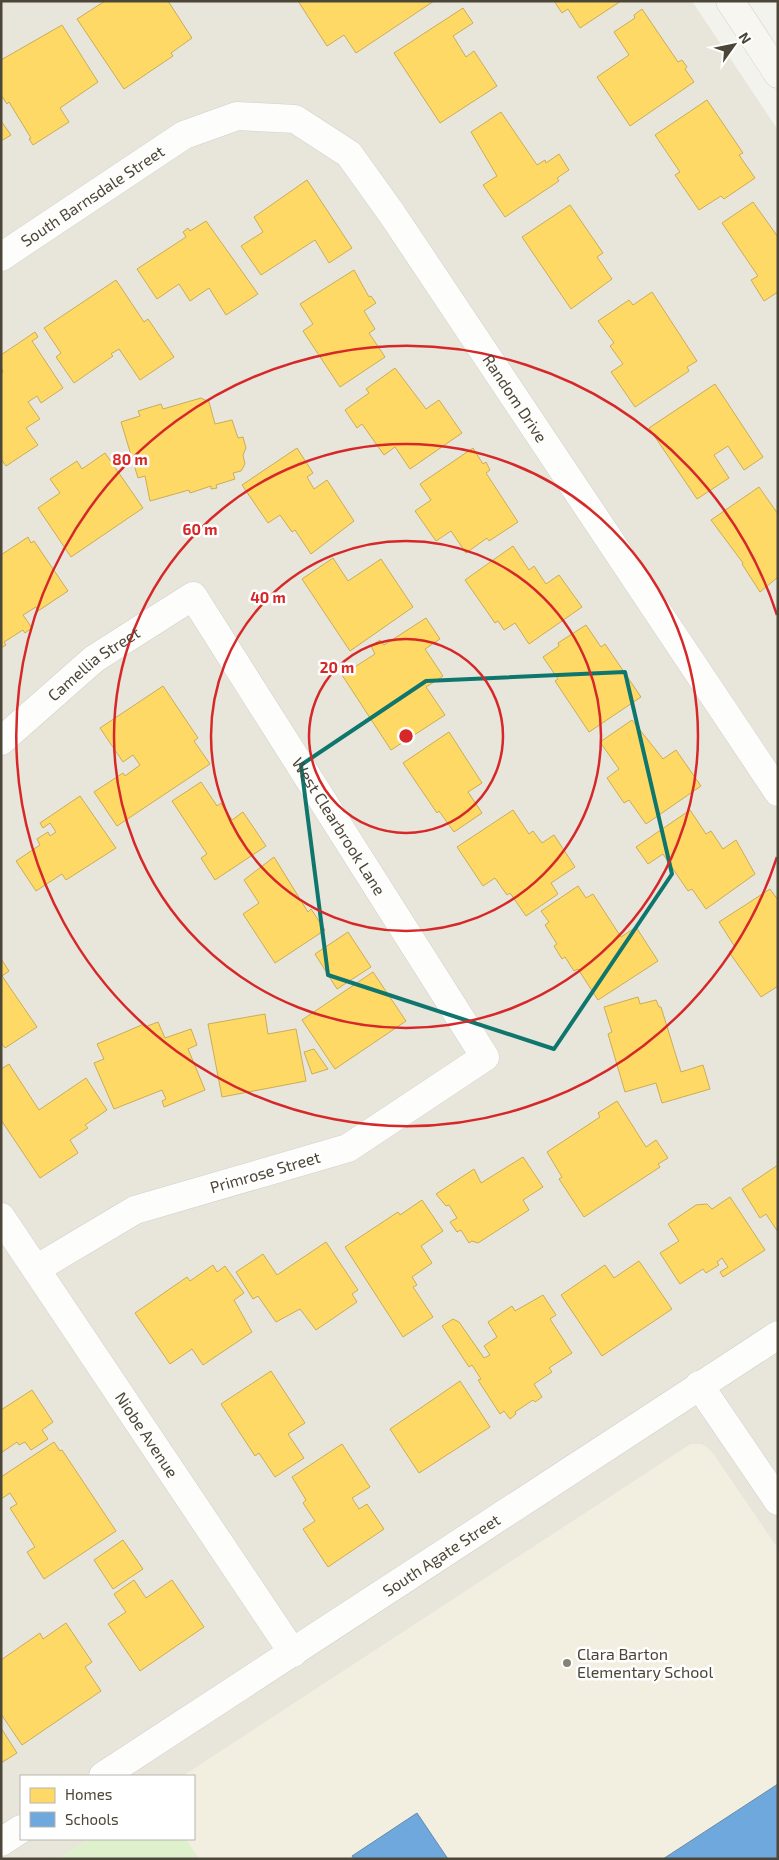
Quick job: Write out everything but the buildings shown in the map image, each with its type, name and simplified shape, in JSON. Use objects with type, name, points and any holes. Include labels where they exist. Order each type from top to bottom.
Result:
[{"type":"street","points":[[730,1],[778,74]]},
{"type":"street","name":"Random Drive","points":[[184,135],[237,116],[295,119],[349,154],[398,222],[778,792]]},
{"type":"street","name":"South Barnsdale Street","points":[[1,257],[184,135]]},
{"type":"street","name":"Camellia Street","points":[[1,741],[94,659],[193,596]]},
{"type":"street","name":"West Clearbrook Lane","points":[[193,596],[485,1057]]},
{"type":"street","name":"Primrose Street","points":[[36,1270],[135,1210],[348,1148],[485,1057]]},
{"type":"street","name":"Niobe Avenue","points":[[1,1217],[293,1653]]},
{"type":"street","name":"South Agate Street","points":[[105,1775],[778,1335]]},
{"type":"street","points":[[699,1385],[778,1501]]},
{"type":"street","points":[[1,1842],[20,1831]]},
{"type":"highlighted area","points":[[625,672],[672,874],[554,1049],[328,975],[301,765],[426,681]]},
{"type":"shaded area","points":[[1,1],[692,1],[778,130],[778,1549],[714,1455],[707,1447],[700,1444],[691,1444],[185,1775],[20,1775],[20,1840],[86,1840],[58,1859],[1,1859]]},
{"type":"shaded area","name":"Clara Barton Elementary School","points":[[691,1444],[700,1444],[707,1447],[714,1455],[778,1549],[778,1859],[199,1859],[187,1840],[195,1840],[195,1775],[185,1775]]},
{"type":"green space","points":[[86,1840],[187,1840],[199,1859],[58,1859]]},
{"type":"place","name":"Clara Barton Elementary School","points":[[567,1663]]}]
